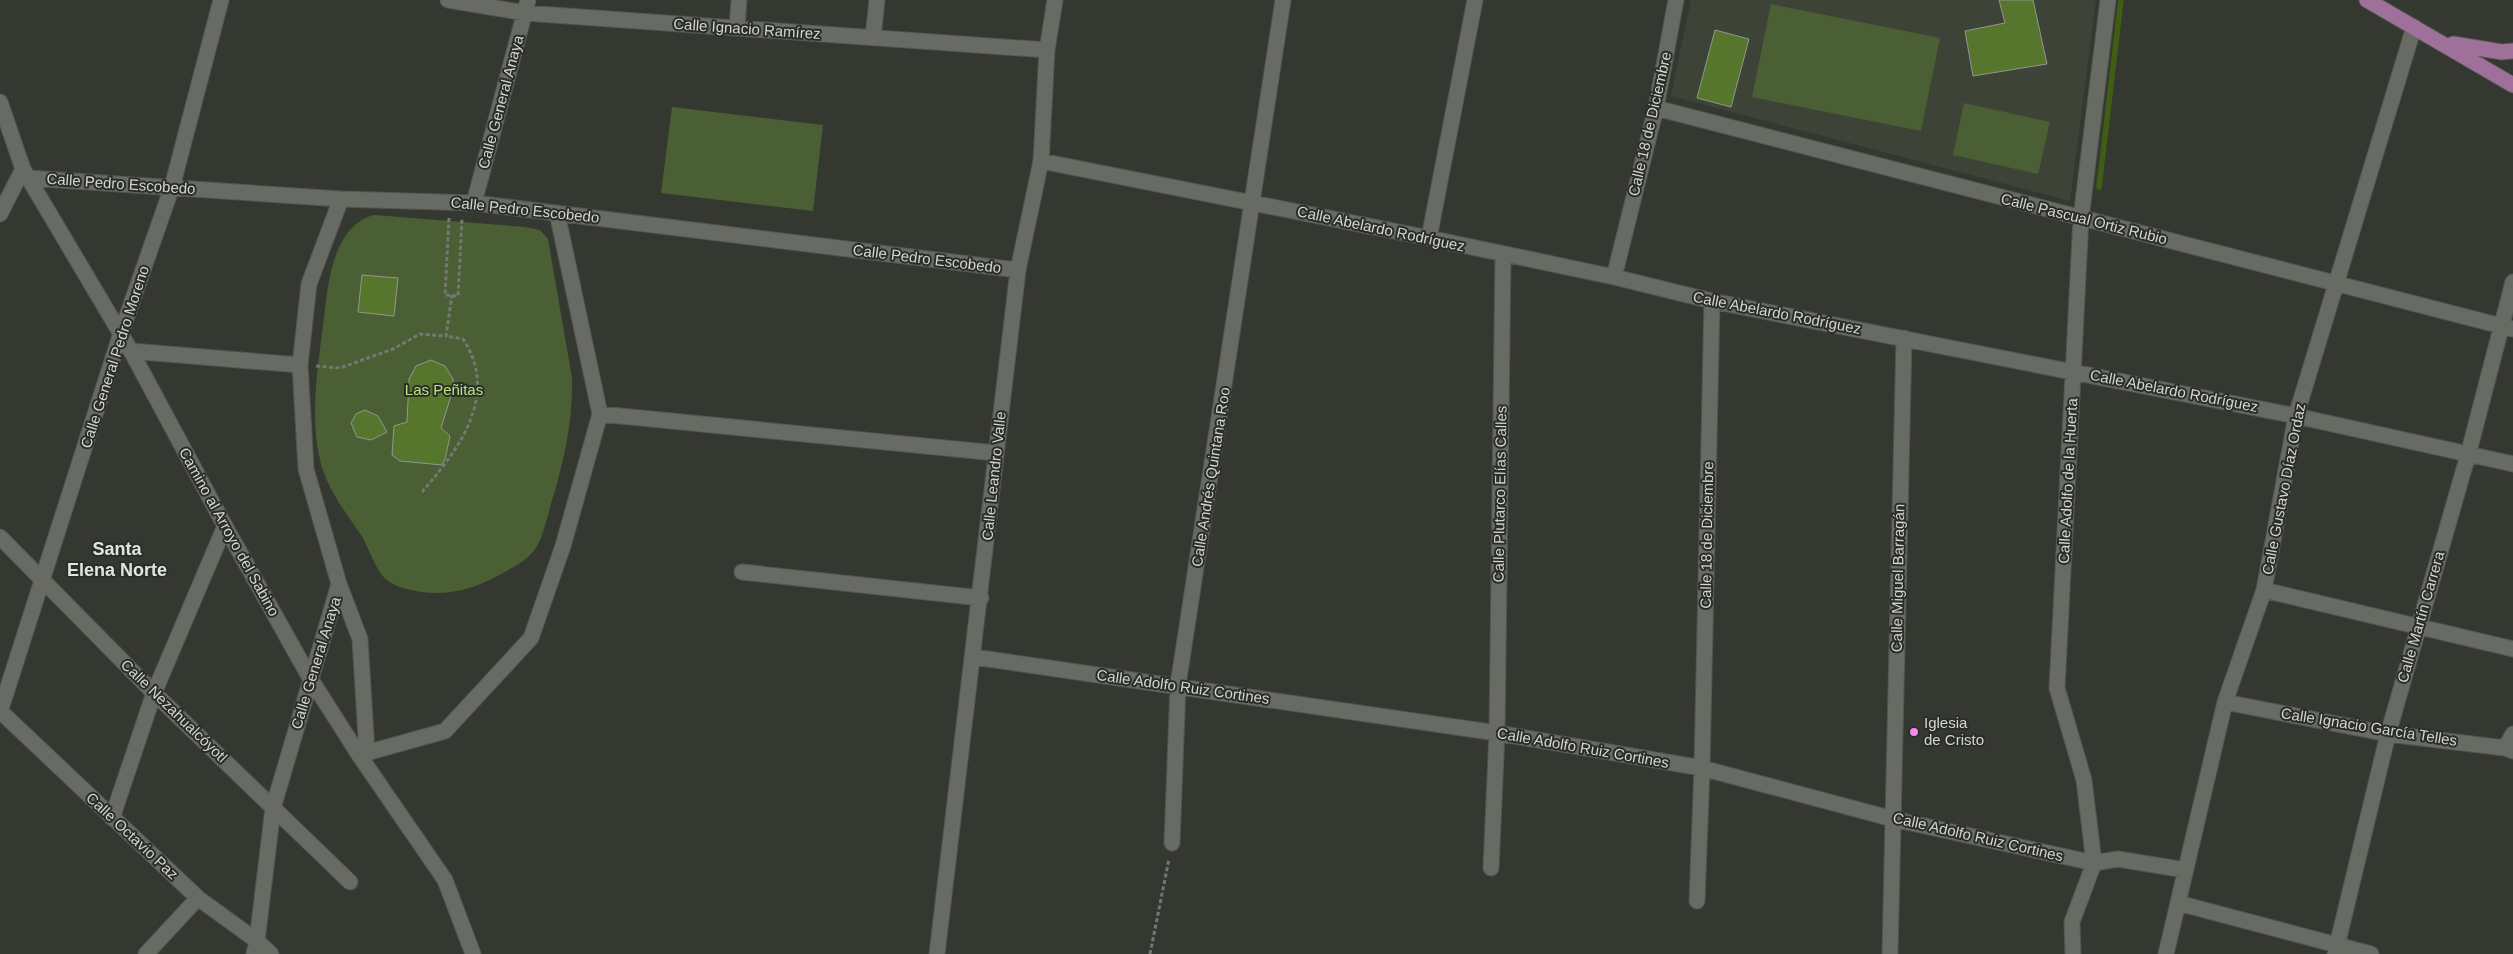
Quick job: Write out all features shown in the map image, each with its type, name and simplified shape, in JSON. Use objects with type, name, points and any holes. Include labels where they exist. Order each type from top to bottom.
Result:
[{"type":"main road","points":[[2367,0],[2513,84]]},
{"type":"main road","points":[[2442,42],[2502,52],[2513,51]]},
{"type":"street","name":"Calle General Pedro Moreno","points":[[0,711],[120,336],[172,187],[221,0]]},
{"type":"street","name":"Calle Ignacio Ramírez","points":[[448,0],[737,28],[1047,50]]},
{"type":"street","points":[[737,28],[739,0]]},
{"type":"street","points":[[873,38],[877,0]]},
{"type":"street","name":"Calle Leandro Valle","points":[[937,954],[981,598],[1018,270],[1041,161],[1047,50],[1055,0]]},
{"type":"street","name":"Calle Andrés Quintana Roo","points":[[1172,843],[1178,685],[1283,0]]},
{"type":"street","points":[[1430,238],[1475,0]]},
{"type":"street","name":"Calle 18 de Diciembre","points":[[1614,277],[1656,108],[1676,0]]},
{"type":"street","name":"Calle Adolfo de la Huerta","points":[[2073,954],[2072,922],[2094,863],[2084,780],[2057,688],[2074,372],[2080,218],[2108,0]]},
{"type":"street","name":"Calle General Anaya","points":[[474,203],[526,7]]},
{"type":"street","name":"Calle Gustavo Díaz Ordaz","points":[[2166,954],[2226,702],[2264,590],[2296,416],[2414,26]]},
{"type":"street","name":"Camino al Arroyo del Sabino","points":[[0,102],[26,173],[131,352],[310,678],[363,754],[446,880],[473,954]]},
{"type":"street","name":"Calle Pascual Ortiz Rubio","points":[[1656,108],[2507,327]]},
{"type":"street","name":"Calle Abelardo Rodríguez","points":[[1041,161],[1430,238],[1614,277],[1712,301],[2296,416],[2513,464]]},
{"type":"street","name":"Calle Pedro Escobedo","points":[[26,173],[172,187],[341,199],[474,203],[1018,270]]},
{"type":"street","points":[[0,214],[26,173]]},
{"type":"street","name":"Calle General Anaya","points":[[255,947],[273,808],[339,584],[306,469],[300,365],[309,284],[341,199]]},
{"type":"street","points":[[339,584],[360,640],[363,754],[446,731],[531,638],[563,546],[600,414],[557,213]]},
{"type":"street","name":"Calle Plutarco Elías Calles","points":[[1492,868],[1497,733],[1503,255]]},
{"type":"street","name":"Calle Martín Carrera","points":[[2336,950],[2388,734],[2468,455],[2507,327],[2513,282]]},
{"type":"street","name":"Calle 18 de Diciembre","points":[[1697,901],[1702,768],[1712,301]]},
{"type":"street","name":"Calle Miguel Barragán","points":[[1890,954],[1904,338]]},
{"type":"street","points":[[131,352],[300,365]]},
{"type":"street","points":[[600,414],[996,453]]},
{"type":"street","points":[[112,818],[154,693],[225,526]]},
{"type":"street","name":"Calle Nezahualcóyotl","points":[[0,537],[154,693],[350,882]]},
{"type":"street","points":[[742,572],[981,598]]},
{"type":"street","points":[[2264,590],[2513,649]]},
{"type":"street","name":"Calle Adolfo Ruiz Cortines","points":[[974,657],[1178,685],[1497,733],[1702,768],[1893,818],[2094,863],[2118,859],[2185,870]]},
{"type":"street","name":"Calle Ignacio García Telles","points":[[2226,702],[2388,734],[2509,750]]},
{"type":"street","name":"Calle Octavio Paz","points":[[0,711],[198,898],[255,947],[271,954]]},
{"type":"street","points":[[2509,750],[2513,734]]},
{"type":"street","points":[[146,954],[198,898]]},
{"type":"street","points":[[2178,903],[2336,950],[2371,954]]},
{"type":"path","points":[[449,218],[445,295],[458,296],[462,219]]},
{"type":"path","points":[[446,336],[452,295]]},
{"type":"path","points":[[300,365],[340,368],[393,349],[420,334],[463,339],[471,352],[478,387],[476,404],[470,423],[448,462],[422,492]]},
{"type":"path","points":[[1150,954],[1172,843]]},
{"type":"shaded area","points":[[1691,0],[2096,0],[2070,201],[1671,96]]},
{"type":"green space","points":[[1771,4],[1940,38],[1921,131],[1752,97]]},
{"type":"green space","points":[[1964,103],[2050,122],[2038,174],[1953,155]]},
{"type":"green space","points":[[672,107],[823,125],[813,211],[661,193]]},
{"type":"green space","name":"Las Peñitas","points":[[374,215],[525,227],[540,230],[548,239],[572,378],[569,426],[560,472],[543,531],[534,550],[520,563],[496,577],[461,590],[437,593],[424,592],[402,588],[387,580],[379,571],[361,535],[339,503],[328,482],[319,458],[315,427],[316,394],[332,267],[343,240],[351,229],[361,221]]},
{"type":"building","points":[[1999,0],[2033,0],[2047,64],[1973,76],[1965,31],[2005,23]]},
{"type":"building","points":[[1715,30],[1749,39],[1731,107],[1697,98]]},
{"type":"building","points":[[362,275],[398,278],[394,316],[358,312]]},
{"type":"building","points":[[431,360],[445,366],[453,379],[454,386],[441,428],[450,436],[445,459],[442,465],[400,461],[392,455],[394,426],[407,422],[409,379],[416,366]]},
{"type":"building","points":[[365,410],[378,416],[387,432],[371,440],[357,437],[351,423],[356,414]]},
{"type":"waterway","points":[[2099,187],[2121,0]]},
{"type":"place","name":"Iglesia de Cristo","points":[[1914,732]]},
{"type":"district","name":"Santa Elena Norte","points":[[117,559]]}]
